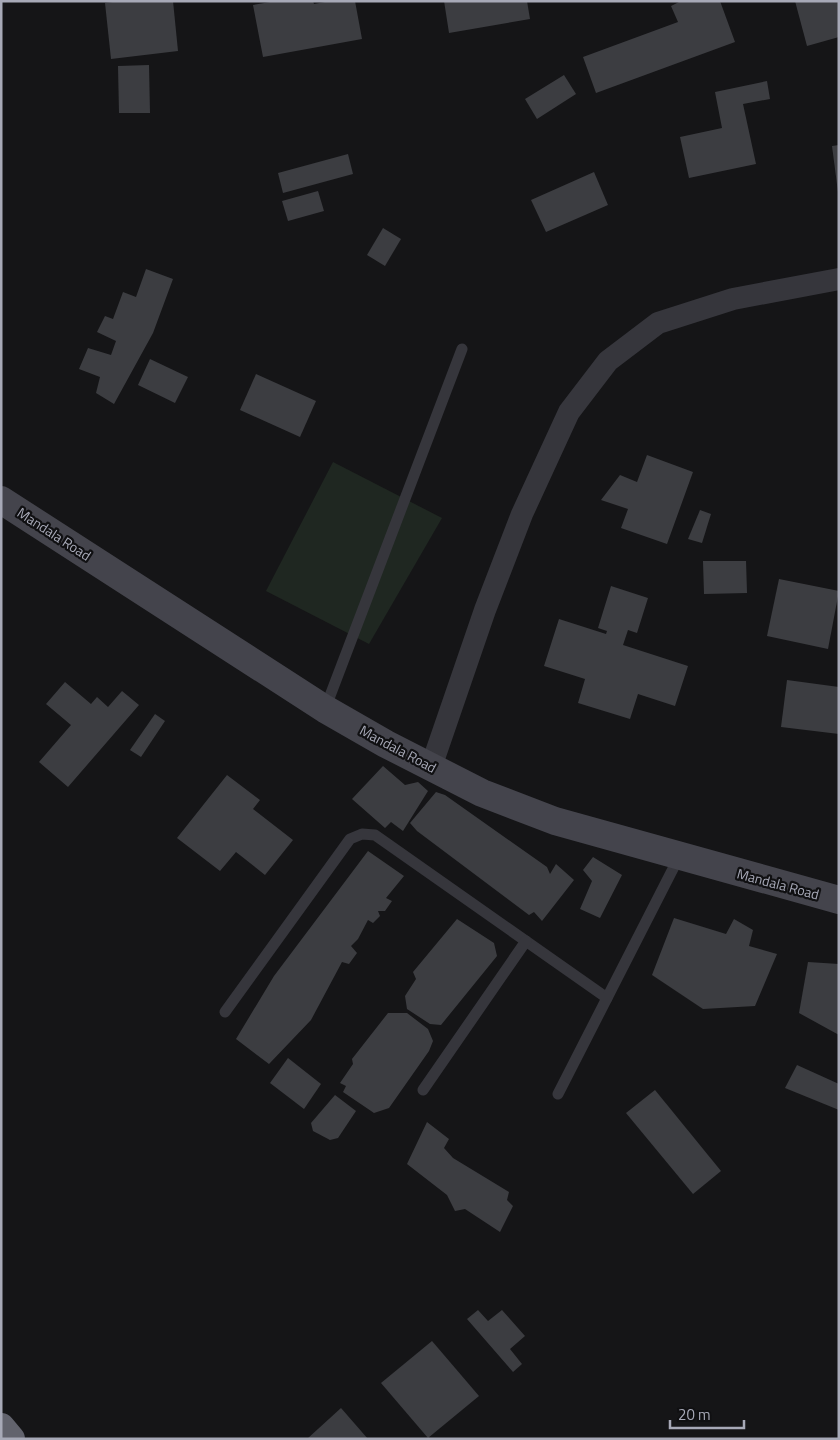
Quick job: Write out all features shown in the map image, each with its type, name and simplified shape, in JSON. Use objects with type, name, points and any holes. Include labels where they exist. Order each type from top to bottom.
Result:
[{"type":"highway","points":[[1,1428],[11,1439]]},
{"type":"street","points":[[431,767],[485,610],[522,514],[569,412],[608,361],[658,323],[733,299],[839,279]]},
{"type":"street","name":"Mandala Road","points":[[1,500],[325,709],[482,793],[555,821],[839,900]]},
{"type":"lane","points":[[325,709],[462,349]]},
{"type":"lane","points":[[225,1012],[350,839],[362,834],[376,835],[607,998]]},
{"type":"lane","points":[[558,1094],[679,857]]},
{"type":"lane","points":[[423,1090],[526,941]]},
{"type":"shaded area","points":[[333,462],[442,518],[369,644],[266,591]]},
{"type":"building","points":[[120,1],[173,1],[178,51],[111,59],[105,3]]},
{"type":"building","points":[[276,1],[313,1],[314,4],[330,1],[355,1],[362,39],[263,57],[253,5]]},
{"type":"building","points":[[444,1],[527,1],[530,19],[449,33]]},
{"type":"building","points":[[681,1],[720,1],[735,42],[596,93],[583,57],[678,22],[671,6]]},
{"type":"building","points":[[795,1],[839,1],[839,37],[807,46]]},
{"type":"building","points":[[149,65],[150,113],[119,113],[118,66]]},
{"type":"building","points":[[564,75],[576,94],[537,119],[525,99]]},
{"type":"building","points":[[767,81],[770,99],[743,104],[756,164],[689,178],[680,137],[722,128],[715,92]]},
{"type":"building","points":[[839,145],[839,191],[838,192],[832,146]]},
{"type":"building","points":[[348,154],[353,174],[283,193],[278,173]]},
{"type":"building","points":[[594,172],[608,205],[546,232],[531,200]]},
{"type":"building","points":[[318,191],[324,211],[288,221],[282,201]]},
{"type":"building","points":[[383,228],[401,239],[385,266],[367,255]]},
{"type":"building","points":[[146,269],[173,279],[153,333],[114,404],[96,393],[100,377],[79,369],[88,348],[111,355],[116,341],[97,332],[105,316],[113,319],[123,292],[136,297]]},
{"type":"building","points":[[150,359],[188,377],[175,403],[138,385]]},
{"type":"building","points":[[256,374],[316,401],[300,437],[240,410]]},
{"type":"building","points":[[647,455],[693,472],[667,544],[621,528],[628,509],[601,500],[620,475],[637,482]]},
{"type":"building","points":[[700,510],[711,514],[702,543],[688,539]]},
{"type":"building","points":[[703,561],[746,561],[747,593],[704,594]]},
{"type":"building","points":[[779,579],[839,591],[828,649],[767,636]]},
{"type":"building","points":[[611,586],[648,598],[637,633],[628,630],[623,645],[688,666],[675,706],[638,694],[630,719],[578,703],[585,679],[544,666],[559,619],[606,634],[607,631],[598,628]]},
{"type":"building","points":[[787,680],[839,687],[839,734],[781,727]]},
{"type":"building","points":[[65,682],[91,704],[97,697],[108,707],[122,691],[139,705],[68,787],[39,762],[71,725],[46,704]]},
{"type":"building","points":[[155,714],[165,721],[141,757],[130,750]]},
{"type":"building","points":[[383,766],[405,785],[418,782],[428,791],[403,831],[391,822],[385,828],[352,799]]},
{"type":"building","points":[[227,775],[260,800],[253,809],[293,840],[265,875],[236,852],[220,871],[177,838]]},
{"type":"building","points":[[436,792],[445,795],[547,867],[550,874],[556,864],[574,880],[542,921],[534,912],[529,915],[417,831],[410,823]]},
{"type":"building","points":[[368,851],[404,876],[386,898],[392,901],[385,911],[378,911],[380,916],[373,923],[368,920],[358,939],[351,946],[357,953],[349,964],[342,962],[311,1020],[269,1064],[236,1039],[274,976]]},
{"type":"building","points":[[593,857],[622,875],[600,918],[580,909],[592,881],[583,870]]},
{"type":"building","points":[[674,918],[726,934],[734,919],[753,930],[749,946],[777,954],[755,1006],[703,1009],[652,975]]},
{"type":"building","points":[[457,919],[494,943],[497,956],[441,1025],[430,1024],[407,1009],[405,996],[416,979],[413,972]]},
{"type":"building","points":[[808,962],[839,964],[839,1035],[799,1013]]},
{"type":"building","points":[[388,1013],[407,1013],[428,1029],[433,1041],[429,1051],[389,1108],[374,1113],[343,1092],[346,1086],[340,1083],[353,1064],[352,1059]]},
{"type":"building","points":[[288,1058],[321,1084],[304,1109],[270,1083]]},
{"type":"building","points":[[797,1065],[839,1084],[839,1110],[785,1088]]},
{"type":"building","points":[[655,1090],[721,1171],[693,1194],[626,1113]]},
{"type":"building","points":[[335,1095],[356,1111],[338,1138],[330,1140],[313,1131],[311,1123]]},
{"type":"building","points":[[427,1122],[449,1139],[444,1148],[453,1158],[509,1192],[507,1200],[513,1206],[500,1232],[465,1209],[455,1211],[447,1195],[407,1164]]},
{"type":"building","points":[[478,1310],[488,1321],[502,1310],[525,1336],[510,1349],[522,1364],[513,1372],[467,1319]]},
{"type":"building","points":[[432,1341],[479,1396],[428,1438],[381,1383]]},
{"type":"building","points":[[341,1408],[368,1439],[307,1439]]}]
